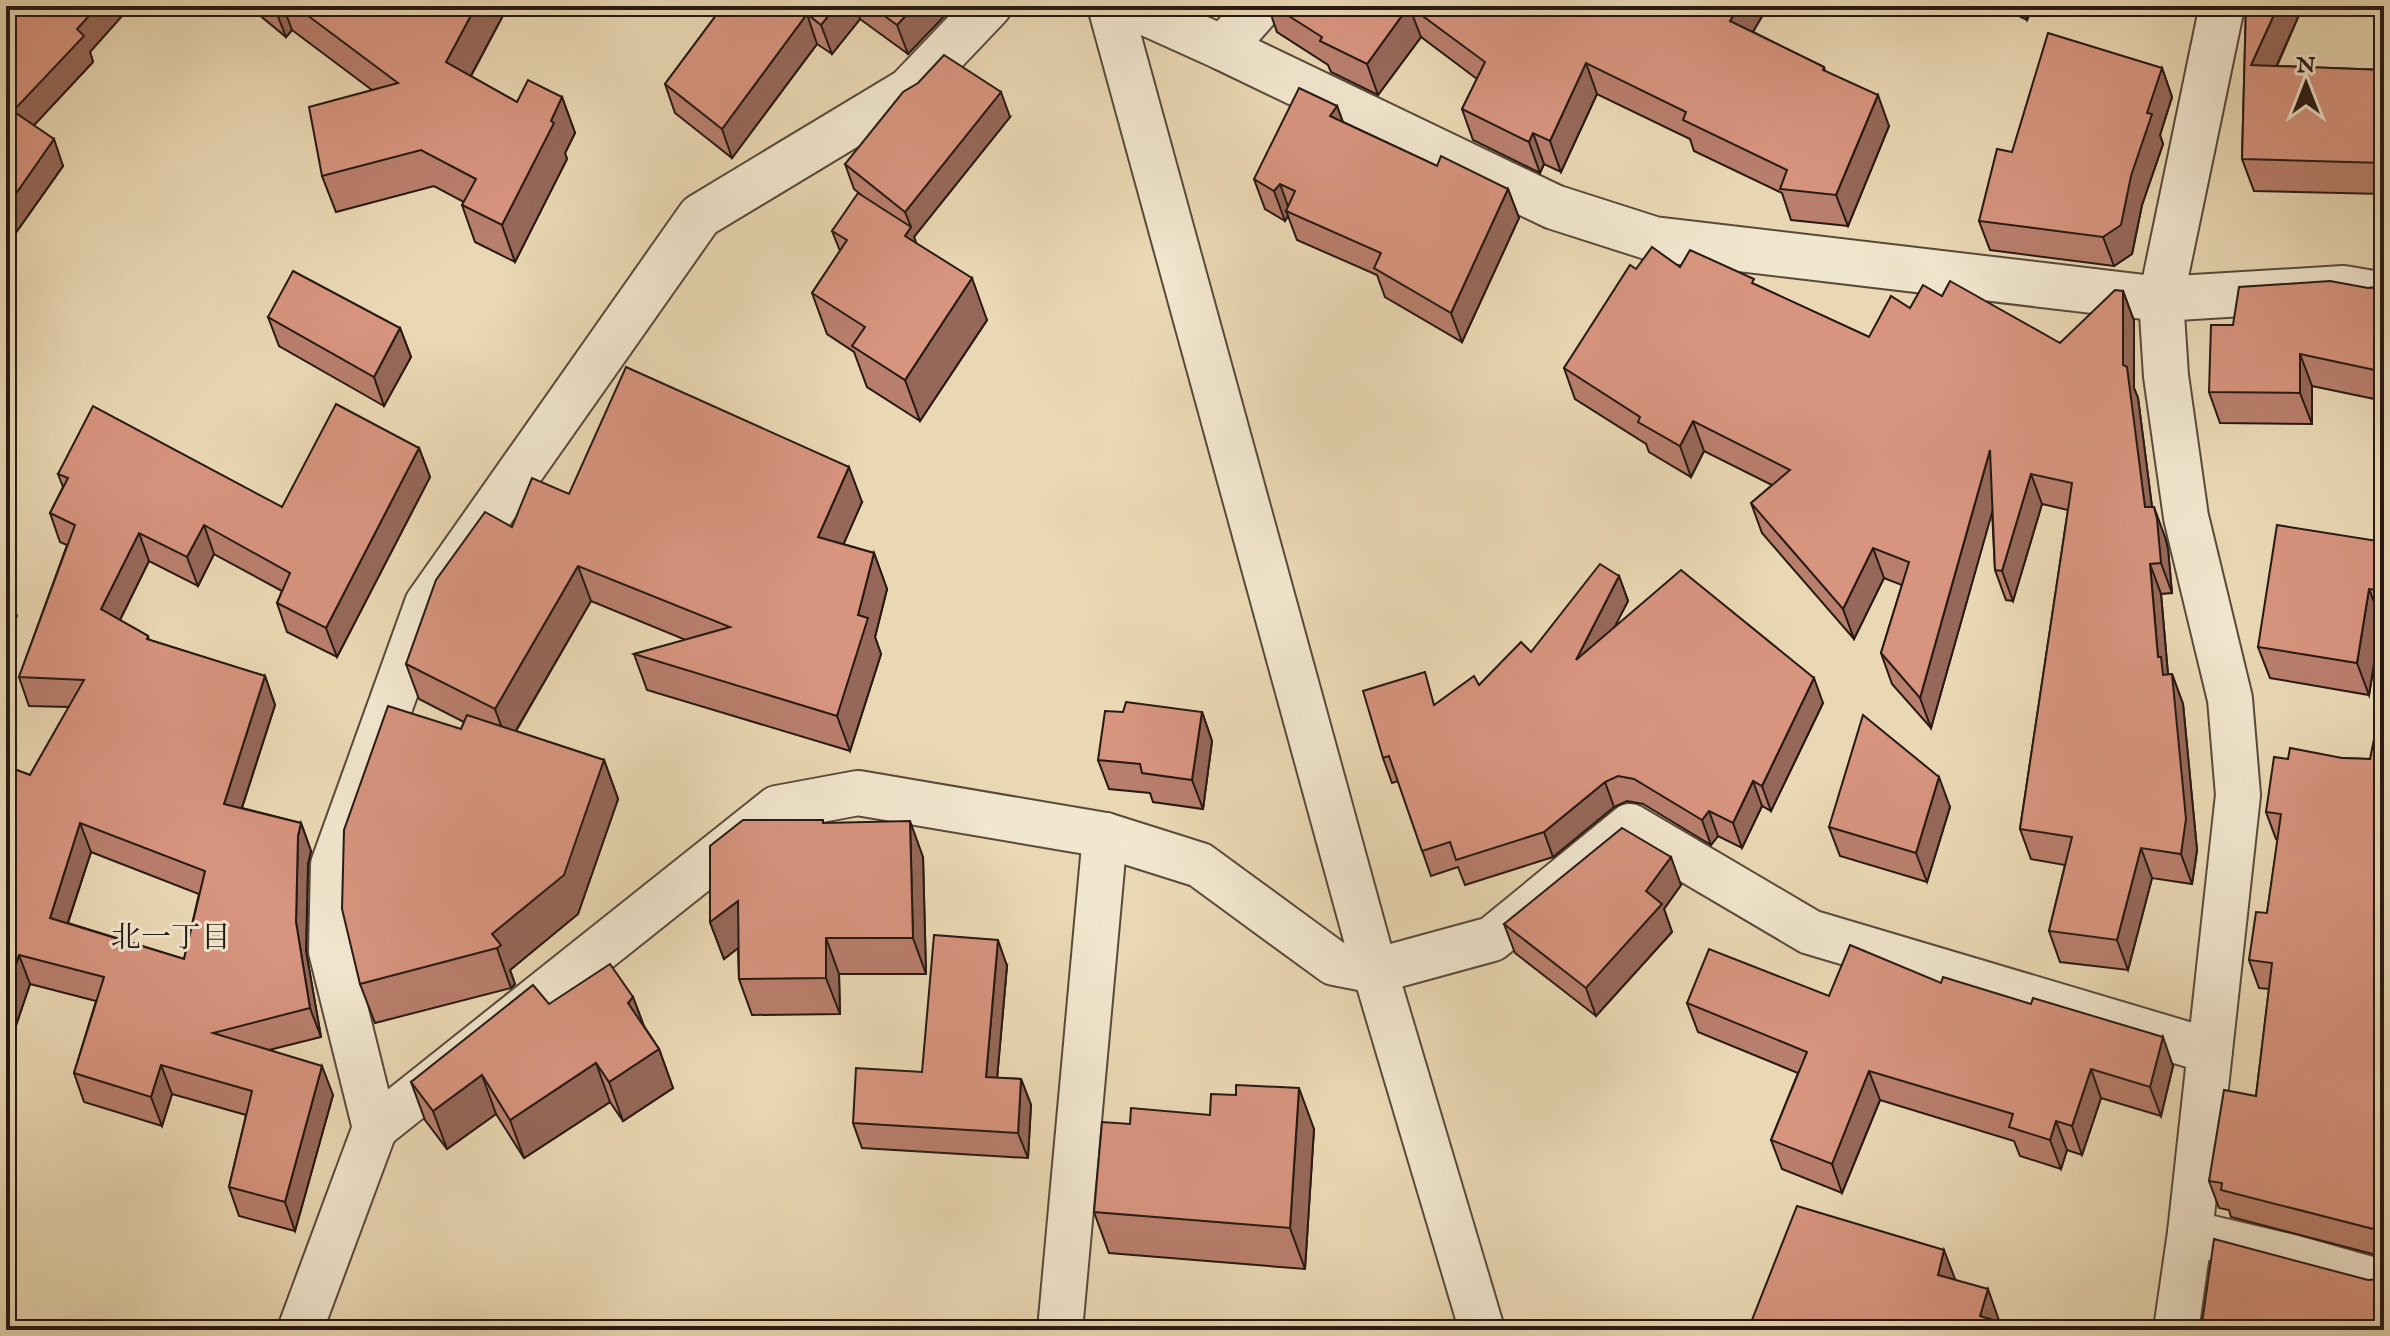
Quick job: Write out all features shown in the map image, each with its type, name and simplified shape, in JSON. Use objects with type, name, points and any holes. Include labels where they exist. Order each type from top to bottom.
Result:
[{"type":"street","points":[[375,1128],[331,951],[333,865],[427,604],[700,216],[909,90],[989,6]]},
{"type":"street","points":[[1110,6],[1375,971],[1482,1330]]},
{"type":"street","points":[[1130,6],[1554,207],[1654,239],[2161,299],[2343,288],[2384,295]]},
{"type":"street","points":[[1223,48],[1260,6]]},
{"type":"street","points":[[2176,1330],[2190,1233],[2238,795],[2230,699],[2186,517],[2166,376],[2161,299],[2222,6]]},
{"type":"street","points":[[300,1330],[375,1128],[777,808],[858,793],[1105,835],[1200,865],[1334,963],[1375,971],[1492,939],[1630,826],[1810,932],[2210,1051]]},
{"type":"street","points":[[1060,1330],[1105,835]]},
{"type":"street","points":[[2190,1233],[2384,1283]]},
{"type":"building","points":[[6,6],[98,6],[77,29],[84,36],[13,111],[54,139],[8,205],[6,204]]},
{"type":"building","points":[[295,6],[476,6],[446,62],[517,102],[528,80],[562,97],[551,121],[554,123],[502,225],[462,205],[476,179],[421,150],[322,176],[309,107],[398,83]]},
{"type":"building","points":[[723,6],[836,6],[821,25],[807,14],[722,129],[665,84]]},
{"type":"building","points":[[871,6],[915,6],[897,25]]},
{"type":"building","points":[[1273,6],[1409,6],[1367,64],[1320,41],[1322,37]]},
{"type":"building","points":[[1409,6],[1739,6],[1730,21],[1878,95],[1836,195],[1780,189],[1787,170],[1683,120],[1686,112],[1586,63],[1550,141],[1533,133],[1529,142],[1462,109],[1485,62]]},
{"type":"building","points":[[2246,6],[2278,6],[2251,65],[2384,70],[2384,163],[2242,159]]},
{"type":"building","points":[[2048,33],[2162,68],[2147,113],[2152,114],[2131,176],[2121,225],[2103,237],[1979,221],[1997,149],[2012,152]]},
{"type":"building","points":[[944,55],[1001,92],[905,212],[845,164],[903,92],[918,83]]},
{"type":"building","points":[[1299,88],[1337,106],[1330,116],[1437,166],[1441,156],[1508,189],[1451,313],[1374,268],[1381,253],[1286,211],[1295,191],[1280,184],[1274,191],[1254,179]]},
{"type":"building","points":[[858,193],[911,227],[905,236],[972,278],[905,380],[852,346],[865,327],[812,293],[847,240],[832,231]]},
{"type":"building","points":[[2384,219],[2384,242],[2380,240]]},
{"type":"building","points":[[1652,247],[1680,267],[1690,250],[1754,279],[1752,283],[1869,337],[1891,296],[1910,308],[1923,285],[1942,296],[1950,281],[2060,343],[2115,290],[2123,291],[2123,365],[2127,367],[2145,507],[2154,507],[2157,519],[2161,563],[2150,564],[2158,657],[2161,657],[2163,675],[2172,674],[2186,819],[2181,854],[2141,848],[2117,940],[2049,931],[2072,837],[2020,829],[2072,483],[2031,474],[2002,571],[1995,570],[1990,450],[1920,698],[1881,653],[1909,562],[1873,548],[1843,609],[1751,503],[1790,470],[1693,421],[1680,446],[1638,422],[1640,417],[1564,368],[1630,265],[1636,269]]},
{"type":"building","points":[[293,271],[400,328],[374,377],[268,317]]},
{"type":"building","points":[[2330,281],[2368,288],[2384,284],[2384,372],[2300,354],[2300,393],[2209,392],[2211,325],[2233,325],[2239,287]]},
{"type":"building","points":[[626,367],[849,467],[818,537],[874,553],[858,615],[868,618],[837,716],[634,654],[730,627],[578,566],[495,709],[406,664],[436,580],[485,512],[512,527],[532,478],[569,494]]},
{"type":"building","points":[[336,404],[419,448],[326,628],[277,603],[290,573],[204,525],[187,557],[139,533],[101,609],[148,636],[147,639],[265,676],[224,804],[301,823],[296,922],[310,1008],[213,1033],[322,1066],[285,1202],[229,1187],[252,1091],[161,1065],[151,1097],[74,1073],[104,977],[19,955],[6,996],[6,766],[30,775],[84,680],[19,677],[75,525],[50,513],[68,478],[58,474],[93,406],[282,507]],"holes":[[[80,823],[205,871],[184,959],[50,918]]]},
{"type":"building","points":[[2277,525],[2384,542],[2384,591],[2369,589],[2357,663],[2258,647]]},
{"type":"building","points":[[1600,564],[1619,576],[1576,660],[1681,570],[1814,678],[1762,786],[1753,781],[1733,823],[1709,811],[1702,820],[1634,779],[1618,776],[1605,782],[1544,832],[1456,860],[1450,842],[1422,851],[1389,756],[1383,758],[1363,691],[1425,672],[1434,705],[1474,676],[1479,685],[1521,642],[1531,652]]},
{"type":"building","points":[[1126,702],[1202,712],[1192,780],[1142,773],[1140,764],[1098,760],[1105,711],[1123,712]]},
{"type":"building","points":[[388,706],[461,729],[467,715],[604,760],[564,875],[492,934],[501,945],[360,984],[342,909],[344,830]]},
{"type":"building","points":[[1863,715],[1939,777],[1916,853],[1829,827]]},
{"type":"building","points":[[2377,724],[2384,726],[2384,1233],[2221,1190],[2222,1183],[2209,1181],[2224,1090],[2256,1096],[2272,963],[2249,960],[2256,912],[2267,913],[2281,814],[2266,812],[2274,757],[2288,759],[2290,748],[2342,758],[2370,759]]},
{"type":"building","points":[[743,820],[823,820],[823,823],[910,821],[913,938],[826,938],[826,978],[739,979],[738,901],[710,922],[710,846]]},
{"type":"building","points":[[1622,828],[1671,857],[1646,891],[1662,904],[1586,988],[1504,924]]},
{"type":"building","points":[[934,935],[998,940],[986,1077],[1021,1079],[1018,1133],[853,1123],[856,1068],[922,1072]]},
{"type":"building","points":[[1850,945],[1941,983],[1943,977],[2031,1004],[2033,998],[2163,1037],[2150,1087],[2091,1069],[2072,1126],[2056,1121],[2050,1140],[2009,1127],[2013,1114],[1869,1071],[1832,1164],[1771,1140],[1807,1052],[1687,1003],[1709,949],[1829,996]]},
{"type":"building","points":[[610,964],[633,997],[628,1003],[659,1049],[609,1082],[596,1063],[510,1120],[482,1075],[433,1111],[411,1082],[533,985],[549,1004]]},
{"type":"building","points":[[1236,1085],[1299,1088],[1290,1228],[1094,1212],[1102,1122],[1130,1124],[1131,1108],[1210,1115],[1211,1094],[1236,1095]]},
{"type":"building","points":[[1797,1206],[1944,1250],[1938,1275],[1988,1289],[1980,1316],[2026,1330],[1748,1330]]},
{"type":"building","points":[[2214,1239],[2368,1280],[2384,1278],[2384,1330],[2201,1330]]},
{"type":"district","name":"北一丁目","points":[[171,937]]}]
